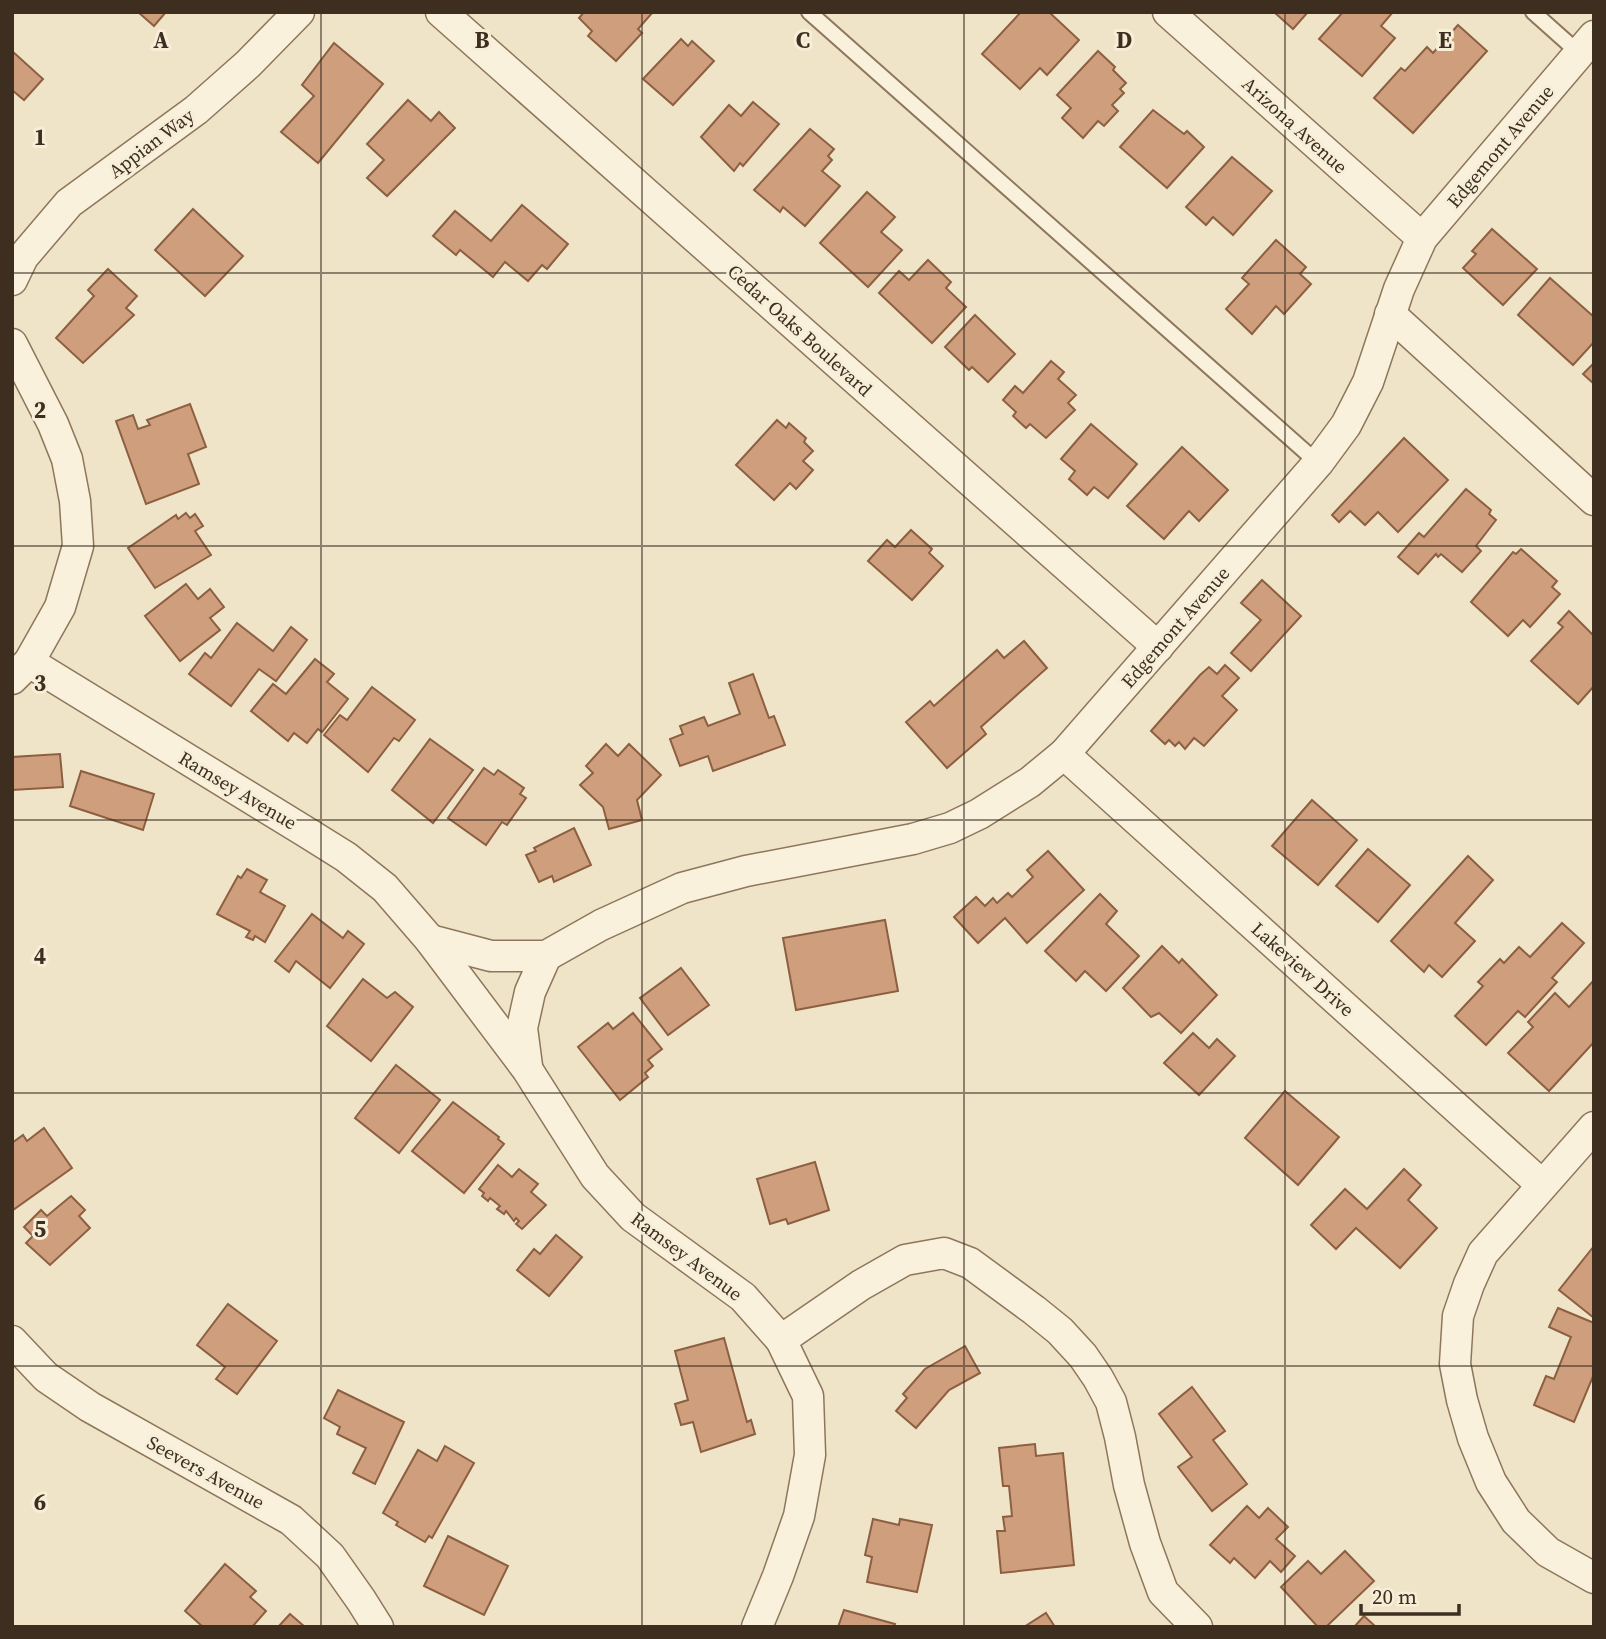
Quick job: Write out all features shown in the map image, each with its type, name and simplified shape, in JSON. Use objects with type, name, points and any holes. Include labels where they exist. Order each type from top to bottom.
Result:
[{"type":"street","name":"Appian Way","points":[[12,280],[23,257],[69,203],[196,110],[248,65],[299,12]]},
{"type":"street","name":"Cedar Oaks Boulevard","points":[[441,12],[1158,647]]},
{"type":"street","name":"Arizona Avenue","points":[[1168,12],[1422,238]]},
{"type":"street","name":"Edgemont Avenue","points":[[430,940],[491,956],[546,956],[601,925],[682,888],[746,871],[913,839],[950,828],[979,814],[1030,782],[1063,754],[1318,463],[1346,425],[1368,382],[1399,289],[1422,238],[1586,44]]},
{"type":"street","points":[[1390,314],[1594,500]]},
{"type":"street","points":[[12,344],[53,424],[67,459],[75,501],[78,546],[60,607],[21,671]]},
{"type":"street","name":"Ramsey Avenue","points":[[21,671],[346,857],[385,888],[430,940],[527,1069],[595,1176],[633,1217],[743,1297],[781,1340],[808,1396],[810,1455],[799,1516],[757,1627]]},
{"type":"street","name":"Lakeview Drive","points":[[1063,754],[1542,1185]]},
{"type":"street","points":[[527,1069],[522,1028],[530,992],[546,956]]},
{"type":"street","points":[[1594,1127],[1483,1252],[1458,1315],[1455,1364],[1473,1438],[1491,1482],[1516,1521],[1548,1552],[1594,1578]]},
{"type":"street","points":[[781,1340],[861,1285],[905,1260],[944,1253],[970,1263],[1060,1331],[1083,1356],[1098,1378],[1111,1402],[1129,1485],[1145,1543],[1163,1592],[1197,1627]]},
{"type":"street","name":"Seevers Avenue","points":[[12,1341],[46,1377],[90,1407],[291,1520],[330,1556],[378,1627]]},
{"type":"lane","points":[[809,12],[1318,463]]},
{"type":"lane","points":[[1533,12],[1586,44]]},
{"type":"building","points":[[138,12],[166,12],[154,26]]},
{"type":"building","points":[[584,12],[653,12],[638,29],[642,33],[616,61],[588,36],[592,31],[579,18]]},
{"type":"building","points":[[1021,12],[1049,12],[1079,40],[1047,75],[1040,68],[1020,89],[982,54]]},
{"type":"building","points":[[1274,12],[1308,12],[1293,29]]},
{"type":"building","points":[[1343,12],[1393,12],[1381,26],[1395,38],[1362,76],[1319,39]]},
{"type":"building","points":[[1458,25],[1487,51],[1413,133],[1374,98],[1401,68],[1405,71],[1427,47],[1433,53]]},
{"type":"building","points":[[681,39],[688,46],[692,41],[714,61],[673,105],[643,79]]},
{"type":"building","points":[[334,43],[383,84],[318,163],[281,132],[314,96],[302,85]]},
{"type":"building","points":[[12,51],[43,79],[24,100],[12,90]]},
{"type":"building","points":[[1098,51],[1115,67],[1113,70],[1126,83],[1120,89],[1124,93],[1112,105],[1118,111],[1104,126],[1098,121],[1083,138],[1062,118],[1071,108],[1057,95]]},
{"type":"building","points":[[408,100],[431,121],[439,112],[455,128],[387,196],[367,178],[384,160],[367,144]]},
{"type":"building","points":[[753,102],[779,124],[743,166],[740,163],[734,171],[701,137],[729,105],[741,116]]},
{"type":"building","points":[[1153,110],[1184,134],[1187,131],[1204,147],[1167,188],[1120,147]]},
{"type":"building","points":[[810,129],[834,149],[828,156],[832,160],[822,171],[840,186],[805,226],[783,207],[780,212],[754,190]]},
{"type":"building","points":[[1232,157],[1272,191],[1233,235],[1213,217],[1206,225],[1186,207]]},
{"type":"building","points":[[867,192],[895,217],[881,232],[902,250],[868,287],[820,243]]},
{"type":"building","points":[[522,205],[568,244],[547,269],[542,265],[528,281],[505,262],[493,277],[460,250],[456,255],[433,236],[455,211],[491,241]]},
{"type":"building","points":[[193,209],[243,256],[205,296],[155,250]]},
{"type":"building","points":[[1492,229],[1537,269],[1503,305],[1463,268],[1476,254],[1472,251]]},
{"type":"building","points":[[1276,240],[1306,267],[1300,274],[1311,284],[1284,314],[1276,306],[1252,334],[1226,309],[1249,284],[1242,278]]},
{"type":"building","points":[[928,260],[951,282],[946,288],[966,307],[932,343],[879,293],[899,271],[909,280]]},
{"type":"building","points":[[108,269],[137,296],[126,308],[134,315],[83,363],[56,338],[94,296],[88,290]]},
{"type":"building","points":[[1550,278],[1594,317],[1594,342],[1573,365],[1518,315]]},
{"type":"building","points":[[975,315],[1015,354],[988,382],[972,367],[969,370],[945,347]]},
{"type":"building","points":[[1051,361],[1064,372],[1058,379],[1076,395],[1068,403],[1075,410],[1046,438],[1030,424],[1026,428],[1013,416],[1016,412],[1003,400],[1015,386],[1023,393]]},
{"type":"building","points":[[1594,363],[1594,384],[1583,374]]},
{"type":"building","points":[[190,404],[206,447],[188,454],[199,484],[146,504],[116,421],[133,415],[138,429],[150,425],[147,420]]},
{"type":"building","points":[[777,420],[786,428],[789,423],[806,438],[804,442],[813,451],[803,461],[813,470],[796,489],[790,483],[774,500],[736,465]]},
{"type":"building","points":[[1091,424],[1137,464],[1108,498],[1094,487],[1087,495],[1069,479],[1075,471],[1061,459]]},
{"type":"building","points":[[1404,438],[1448,480],[1398,532],[1378,512],[1365,525],[1350,511],[1339,522],[1332,515]]},
{"type":"building","points":[[1182,447],[1228,490],[1199,521],[1189,511],[1164,539],[1127,506]]},
{"type":"building","points":[[1466,489],[1491,510],[1489,514],[1496,520],[1476,546],[1481,551],[1462,572],[1441,554],[1438,557],[1436,554],[1418,574],[1398,557],[1419,533],[1424,537]]},
{"type":"building","points":[[186,513],[190,518],[195,514],[203,526],[195,531],[211,555],[155,588],[128,548],[176,515],[178,519]]},
{"type":"building","points":[[911,530],[932,549],[929,553],[943,566],[912,600],[868,561],[887,540],[895,547]]},
{"type":"building","points":[[1521,549],[1557,581],[1552,587],[1560,594],[1530,627],[1523,620],[1508,636],[1471,602],[1513,552],[1516,554]]},
{"type":"building","points":[[1262,580],[1301,616],[1251,671],[1231,653],[1261,620],[1241,603]]},
{"type":"building","points":[[186,584],[198,599],[210,589],[224,607],[210,618],[220,630],[180,661],[145,616]]},
{"type":"building","points":[[1569,611],[1594,636],[1594,686],[1578,704],[1531,661],[1563,627],[1558,623]]},
{"type":"building","points":[[237,623],[273,651],[291,627],[307,640],[276,681],[259,669],[231,706],[189,674],[205,653],[211,658]]},
{"type":"building","points":[[1024,641],[1047,668],[981,727],[986,734],[947,768],[906,722],[930,701],[934,706],[997,650],[1004,658]]},
{"type":"building","points":[[315,659],[334,674],[327,682],[348,699],[322,732],[318,729],[307,743],[294,733],[288,741],[251,711],[273,684],[286,694]]},
{"type":"building","points":[[1225,665],[1239,678],[1222,696],[1237,710],[1204,746],[1194,738],[1185,749],[1179,742],[1175,746],[1169,740],[1165,744],[1151,731],[1200,675],[1209,667],[1217,674]]},
{"type":"building","points":[[753,674],[769,718],[774,716],[785,745],[713,771],[708,756],[680,766],[670,739],[683,734],[680,726],[704,717],[708,726],[740,714],[729,683]]},
{"type":"building","points":[[372,687],[415,720],[399,741],[394,738],[368,772],[324,735],[340,715],[347,720]]},
{"type":"building","points":[[430,739],[473,770],[433,823],[392,790]]},
{"type":"building","points":[[606,744],[618,756],[629,744],[661,775],[637,800],[642,820],[609,829],[603,807],[580,785],[593,773],[586,766]]},
{"type":"building","points":[[60,754],[63,787],[12,790],[12,757]]},
{"type":"building","points":[[484,768],[494,775],[498,770],[524,788],[520,794],[526,798],[507,825],[502,822],[486,845],[448,818]]},
{"type":"building","points":[[81,771],[154,794],[143,830],[70,806]]},
{"type":"building","points":[[1312,800],[1357,840],[1318,885],[1272,846]]},
{"type":"building","points":[[574,828],[591,865],[554,882],[552,876],[539,882],[526,855],[536,851],[534,848]]},
{"type":"building","points":[[1368,849],[1410,885],[1378,922],[1336,886]]},
{"type":"building","points":[[1048,851],[1084,890],[1027,943],[1005,918],[978,943],[954,917],[976,897],[985,906],[993,898],[997,903],[1008,893],[1012,897],[1033,877],[1027,870]]},
{"type":"building","points":[[1468,856],[1493,880],[1455,923],[1475,941],[1442,977],[1429,965],[1424,972],[1391,941]]},
{"type":"building","points":[[247,869],[267,880],[260,892],[285,906],[265,942],[255,936],[253,940],[246,937],[250,931],[217,914],[238,876],[241,878]]},
{"type":"building","points":[[1100,894],[1117,911],[1106,924],[1139,956],[1106,991],[1085,971],[1076,981],[1045,951]]},
{"type":"building","points":[[312,914],[343,938],[348,931],[364,944],[330,988],[296,961],[289,972],[275,961]]},
{"type":"building","points":[[885,920],[898,991],[796,1010],[783,938]]},
{"type":"building","points":[[1562,923],[1584,943],[1552,978],[1557,982],[1525,1017],[1518,1011],[1486,1045],[1455,1016],[1483,986],[1478,982],[1500,959],[1504,963],[1519,947],[1530,957]]},
{"type":"building","points":[[1162,946],[1179,963],[1182,959],[1217,995],[1181,1033],[1159,1013],[1151,1017],[1123,988]]},
{"type":"building","points":[[681,968],[709,1005],[668,1035],[640,998]]},
{"type":"building","points":[[363,979],[387,998],[395,992],[413,1007],[371,1061],[327,1026]]},
{"type":"building","points":[[1594,980],[1594,1042],[1549,1091],[1508,1053],[1533,1027],[1528,1022],[1555,993],[1569,1007]]},
{"type":"building","points":[[633,1013],[662,1049],[648,1060],[653,1066],[645,1073],[648,1077],[620,1100],[578,1047],[608,1023],[613,1029]]},
{"type":"building","points":[[1193,1033],[1209,1048],[1217,1039],[1235,1056],[1199,1095],[1164,1063]]},
{"type":"building","points":[[396,1065],[440,1100],[399,1153],[355,1118]]},
{"type":"building","points":[[1285,1091],[1339,1137],[1298,1185],[1245,1138]]},
{"type":"building","points":[[453,1102],[499,1137],[504,1144],[464,1193],[412,1151]]},
{"type":"building","points":[[44,1128],[72,1168],[13,1210],[12,1143],[23,1135],[27,1141]]},
{"type":"building","points":[[815,1162],[829,1210],[788,1224],[786,1219],[770,1224],[757,1179]]},
{"type":"building","points":[[498,1165],[512,1177],[519,1169],[538,1184],[531,1192],[546,1205],[522,1229],[516,1224],[519,1221],[516,1218],[514,1221],[506,1211],[504,1214],[497,1209],[500,1206],[490,1198],[488,1201],[479,1189]]},
{"type":"building","points":[[1404,1169],[1421,1185],[1408,1200],[1437,1228],[1400,1268],[1356,1228],[1336,1249],[1311,1225],[1345,1189],[1367,1209]]},
{"type":"building","points":[[71,1196],[85,1210],[79,1216],[90,1228],[50,1265],[26,1243],[33,1236],[24,1227],[41,1210],[47,1216]]},
{"type":"building","points":[[556,1235],[582,1257],[549,1296],[517,1270],[534,1249],[540,1254]]},
{"type":"building","points":[[1594,1246],[1594,1318],[1559,1290]]},
{"type":"building","points":[[228,1304],[277,1341],[237,1394],[216,1379],[225,1367],[197,1345]]},
{"type":"building","points":[[1558,1308],[1594,1323],[1594,1374],[1574,1422],[1534,1405],[1546,1376],[1554,1379],[1571,1337],[1549,1327]]},
{"type":"building","points":[[724,1338],[747,1422],[751,1420],[755,1434],[701,1452],[693,1422],[681,1425],[675,1404],[688,1400],[675,1351]]},
{"type":"building","points":[[965,1346],[980,1373],[949,1390],[916,1428],[896,1411],[907,1398],[903,1394],[925,1369]]},
{"type":"building","points":[[1192,1387],[1225,1431],[1213,1440],[1247,1484],[1212,1511],[1178,1467],[1192,1457],[1159,1414]]},
{"type":"building","points":[[338,1390],[404,1422],[375,1484],[353,1473],[366,1448],[337,1434],[340,1427],[324,1418]]},
{"type":"building","points":[[1035,1444],[1036,1456],[1063,1453],[1074,1565],[1001,1573],[997,1531],[1005,1531],[1003,1517],[1012,1516],[1009,1486],[1003,1486],[999,1448]]},
{"type":"building","points":[[445,1446],[474,1463],[432,1538],[429,1536],[425,1542],[396,1525],[398,1522],[383,1513],[418,1450],[437,1461]]},
{"type":"building","points":[[1247,1506],[1259,1518],[1268,1508],[1288,1527],[1276,1539],[1295,1556],[1281,1572],[1270,1561],[1255,1578],[1234,1558],[1230,1563],[1210,1545]]},
{"type":"building","points":[[873,1519],[899,1525],[900,1519],[932,1525],[917,1592],[867,1582],[872,1557],[865,1555]]},
{"type":"building","points":[[448,1536],[508,1566],[484,1615],[424,1586]]},
{"type":"building","points":[[1345,1551],[1374,1581],[1326,1627],[1318,1627],[1281,1587],[1308,1561],[1321,1574]]},
{"type":"building","points":[[225,1564],[256,1591],[250,1597],[266,1611],[252,1627],[203,1627],[185,1611]]},
{"type":"building","points":[[844,1610],[895,1624],[894,1627],[838,1627]]},
{"type":"building","points":[[1046,1613],[1055,1627],[1024,1627]]},
{"type":"building","points":[[290,1614],[305,1627],[278,1627]]},
{"type":"building","points":[[1364,1616],[1376,1627],[1354,1627]]}]
